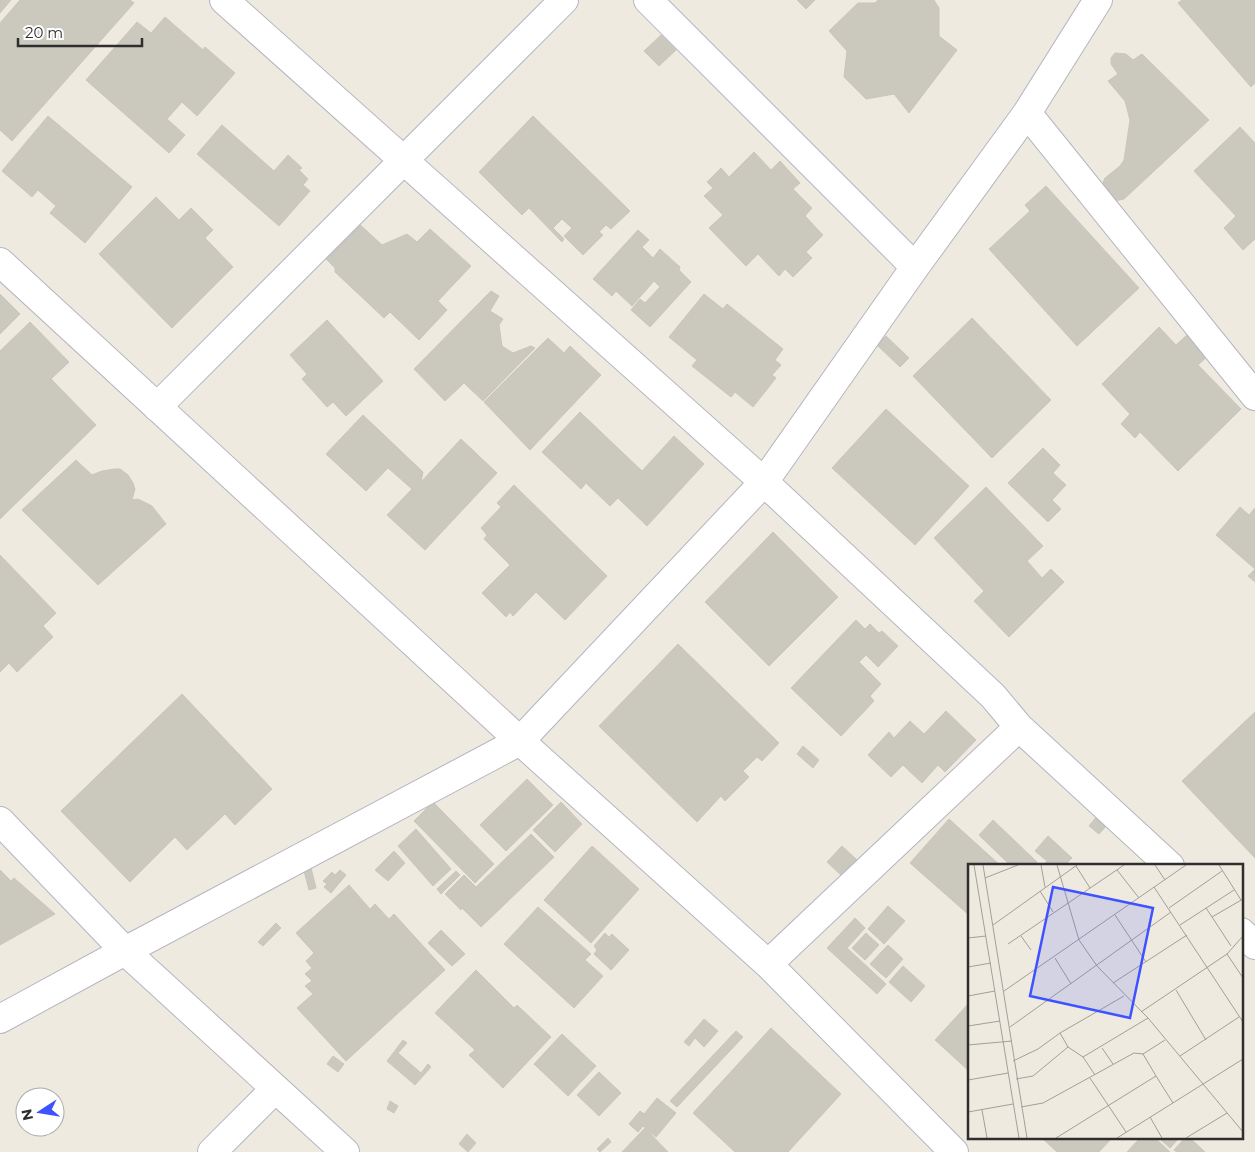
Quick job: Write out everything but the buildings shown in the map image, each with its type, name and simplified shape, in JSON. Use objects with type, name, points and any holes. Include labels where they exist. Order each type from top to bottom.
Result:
[{"type":"street","points":[[224,0],[764,482],[993,696],[1020,727],[1168,864]]},
{"type":"street","points":[[157,407],[564,0]]},
{"type":"street","points":[[648,0],[915,267]]},
{"type":"street","points":[[0,1020],[125,951],[520,741],[764,482],[1027,112],[1098,0]]},
{"type":"street","points":[[1027,112],[1255,396]]},
{"type":"street","points":[[0,262],[520,741],[768,964],[954,1152]]},
{"type":"street","points":[[768,964],[1020,727]]},
{"type":"street","points":[[0,821],[125,951],[344,1152]]},
{"type":"street","points":[[1242,933],[1255,945]]},
{"type":"street","points":[[212,1152],[275,1088]]}]
